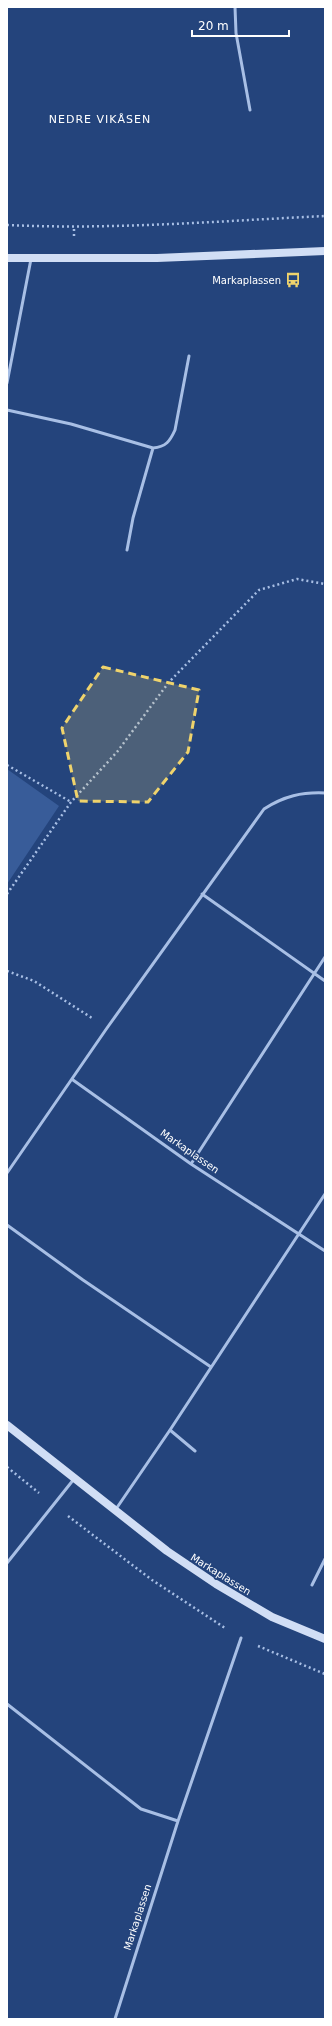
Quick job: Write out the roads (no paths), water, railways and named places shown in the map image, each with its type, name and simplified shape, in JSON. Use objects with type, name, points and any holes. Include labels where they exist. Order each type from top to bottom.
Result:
[{"type":"street","points":[[7,258],[157,258],[325,251]]},
{"type":"street","name":"Markaplassen","points":[[7,1425],[167,1551],[216,1584],[272,1617],[325,1639]]},
{"type":"lane","points":[[235,7],[236,33],[250,110]]},
{"type":"lane","points":[[7,383],[31,259]]},
{"type":"lane","points":[[7,410],[71,424],[153,448],[166,445],[175,430],[189,356]]},
{"type":"lane","points":[[127,550],[133,518],[153,448]]},
{"type":"lane","points":[[7,1173],[73,1080],[107,1028],[264,809],[284,797],[299,793],[325,793]]},
{"type":"lane","points":[[202,894],[316,973],[325,981]]},
{"type":"lane","points":[[191,1164],[325,957]]},
{"type":"lane","name":"Markaplassen","points":[[73,1080],[191,1164],[325,1251]]},
{"type":"lane","points":[[115,1509],[170,1430],[325,1194]]},
{"type":"lane","points":[[7,1224],[83,1280],[211,1367]]},
{"type":"lane","points":[[170,1430],[195,1451]]},
{"type":"lane","points":[[7,1563],[55,1505],[75,1478]]},
{"type":"lane","points":[[312,1585],[325,1559]]},
{"type":"lane","name":"Markaplassen","points":[[114,2019],[178,1821],[241,1638]]},
{"type":"lane","points":[[7,1704],[141,1809],[178,1821]]},
{"type":"place","name":"Markaplassen","points":[[293,280]]},
{"type":"district","name":"NEDRE VIKÅSEN","points":[[100,119]]}]
